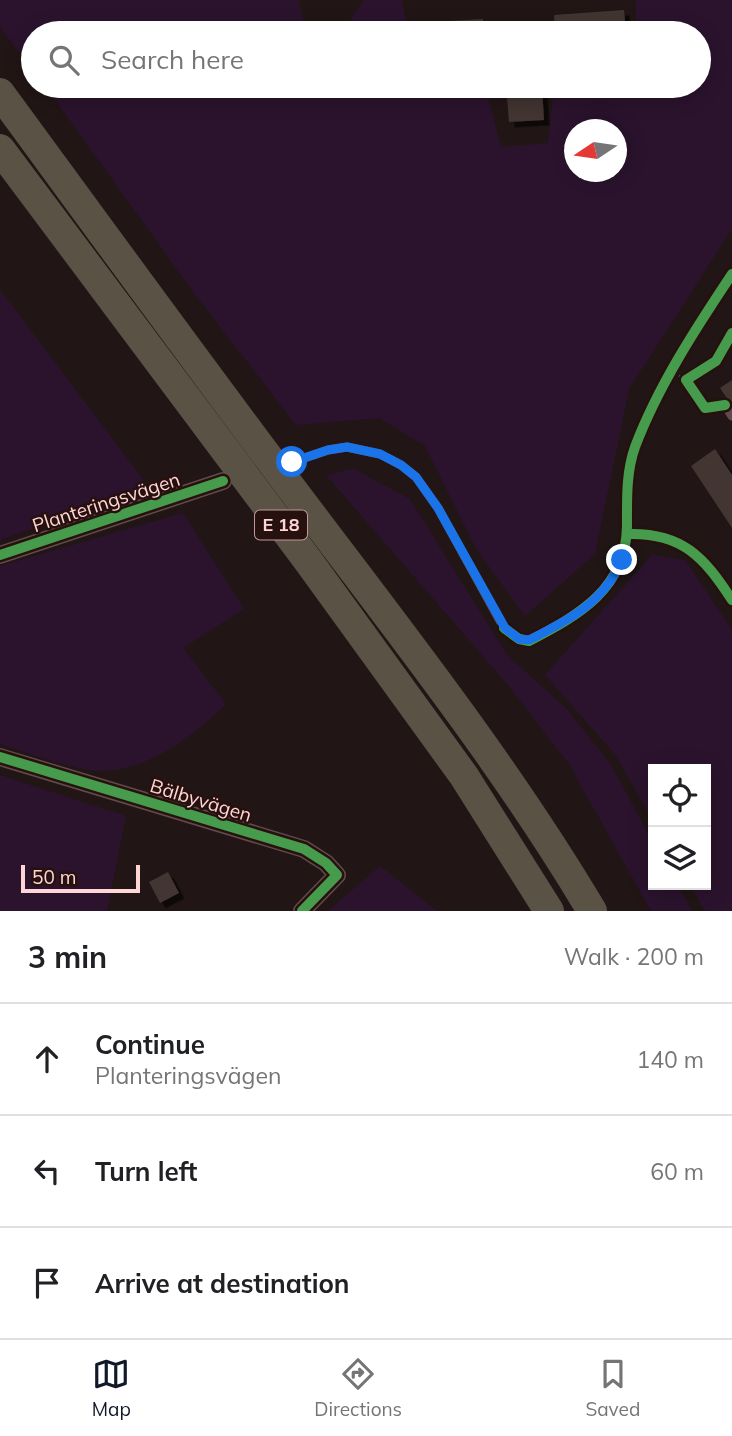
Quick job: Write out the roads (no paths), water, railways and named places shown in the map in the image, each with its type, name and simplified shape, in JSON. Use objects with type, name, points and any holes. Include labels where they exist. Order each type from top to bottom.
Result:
[{"type":"highway","name":"E 18","points":[[0,93],[281,475],[424,660],[504,774],[592,911]]},
{"type":"highway","name":"E 18","points":[[0,149],[309,562],[464,776],[549,911]]},
{"type":"street","name":"Planteringsvägen","points":[[0,555],[223,481]]},
{"type":"street","name":"Bälbyvägen","points":[[0,757],[304,849],[326,863],[337,875],[302,911]]},
{"type":"lane","points":[[725,405],[732,416]]},
{"type":"lane","points":[[292,462],[328,450],[347,447],[380,454],[401,465],[416,477],[438,508],[505,628]]}]
